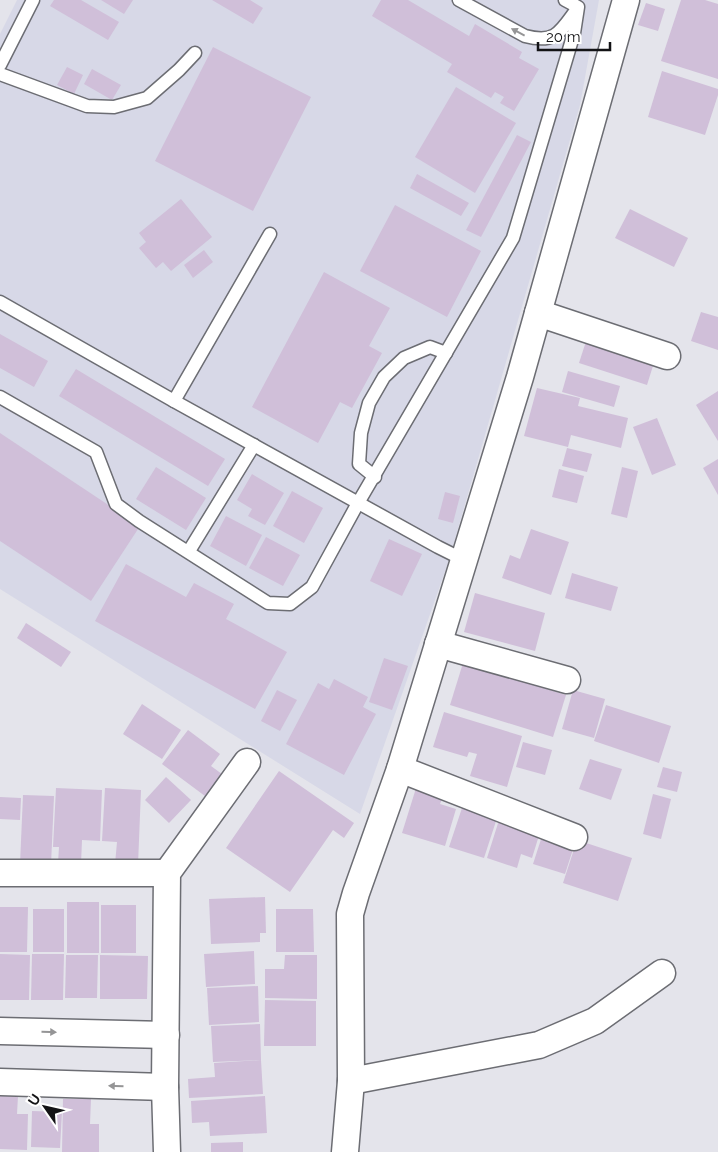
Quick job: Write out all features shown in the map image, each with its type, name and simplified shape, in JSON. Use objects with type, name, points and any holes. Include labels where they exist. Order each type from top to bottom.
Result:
[{"type":"street","points":[[345,1152],[351,1081],[350,914],[400,769],[520,377],[626,0]]},
{"type":"street","points":[[538,313],[667,356]]},
{"type":"street","points":[[438,644],[567,680]]},
{"type":"street","points":[[167,1152],[165,1087],[167,873],[247,762]]},
{"type":"street","points":[[400,769],[574,837]]},
{"type":"street","points":[[0,873],[167,873]]},
{"type":"street","points":[[351,1081],[539,1045],[595,1021],[662,973]]},
{"type":"street","points":[[0,1031],[166,1034]]},
{"type":"street","points":[[0,1082],[165,1087]]},
{"type":"lane","points":[[0,65],[33,0]]},
{"type":"lane","points":[[459,0],[534,39],[548,39],[556,35],[579,4]]},
{"type":"lane","points":[[565,0],[579,4]]},
{"type":"lane","points":[[0,397],[96,452],[116,504],[139,521],[268,603],[290,604],[312,587],[358,503],[375,477],[513,238],[568,55],[579,4]]},
{"type":"lane","points":[[0,74],[87,106],[114,107],[147,98],[179,70],[195,52]]},
{"type":"lane","points":[[174,401],[270,234]]},
{"type":"lane","points":[[0,302],[174,401],[464,560]]},
{"type":"lane","points":[[375,477],[359,464],[361,433],[369,403],[384,377],[404,358],[430,346],[446,353]]},
{"type":"lane","points":[[188,551],[254,445]]},
{"type":"shaded area","points":[[17,0],[599,0],[580,105],[449,560],[360,814],[0,589],[0,34]]},
{"type":"building","points":[[54,0],[81,0],[119,22],[108,40],[50,6]]},
{"type":"building","points":[[101,0],[133,0],[124,14]]},
{"type":"building","points":[[212,0],[250,0],[263,8],[253,24]]},
{"type":"building","points":[[381,0],[408,0],[469,36],[475,24],[522,52],[519,58],[539,69],[514,111],[500,103],[504,97],[495,92],[491,98],[447,72],[452,64],[372,16]]},
{"type":"building","points":[[681,0],[705,0],[718,4],[718,79],[661,61]]},
{"type":"building","points":[[646,3],[665,9],[658,31],[638,25]]},
{"type":"building","points":[[213,47],[311,97],[253,211],[155,161]]},
{"type":"building","points":[[67,67],[83,75],[74,94],[57,85]]},
{"type":"building","points":[[92,69],[121,85],[112,100],[84,84]]},
{"type":"building","points":[[662,71],[718,89],[718,95],[705,135],[648,117]]},
{"type":"building","points":[[456,87],[516,123],[475,193],[415,157]]},
{"type":"building","points":[[517,135],[531,142],[481,237],[466,230]]},
{"type":"building","points":[[417,174],[469,203],[461,216],[410,188]]},
{"type":"building","points":[[181,199],[212,237],[171,271],[163,262],[156,268],[139,248],[146,242],[139,233]]},
{"type":"building","points":[[395,205],[481,251],[447,317],[360,271]]},
{"type":"building","points":[[630,209],[688,238],[674,267],[615,238]]},
{"type":"building","points":[[204,250],[213,262],[193,278],[184,265]]},
{"type":"building","points":[[324,272],[390,308],[369,346],[382,353],[352,408],[340,402],[318,443],[252,407]]},
{"type":"building","points":[[701,312],[718,317],[718,350],[691,341]]},
{"type":"building","points":[[589,332],[657,353],[647,385],[579,363]]},
{"type":"building","points":[[0,334],[48,361],[34,387],[0,368]]},
{"type":"building","points":[[76,369],[225,459],[208,486],[59,396]]},
{"type":"building","points":[[568,371],[620,386],[614,407],[562,392]]},
{"type":"building","points":[[537,388],[580,398],[578,406],[628,418],[621,448],[571,435],[568,447],[524,436]]},
{"type":"building","points":[[718,391],[718,441],[696,405]]},
{"type":"building","points":[[657,418],[676,465],[652,475],[633,427]]},
{"type":"building","points":[[0,433],[140,526],[91,601],[0,541]]},
{"type":"building","points":[[567,448],[592,454],[587,472],[562,466]]},
{"type":"building","points":[[718,459],[718,495],[703,468]]},
{"type":"building","points":[[156,467],[206,498],[186,530],[136,499]]},
{"type":"building","points":[[622,467],[638,471],[627,518],[611,514]]},
{"type":"building","points":[[559,469],[584,476],[577,503],[552,497]]},
{"type":"building","points":[[252,474],[284,493],[265,525],[248,516],[252,509],[237,500]]},
{"type":"building","points":[[292,491],[323,508],[304,543],[273,526]]},
{"type":"building","points":[[445,492],[460,496],[453,523],[438,519]]},
{"type":"building","points":[[226,516],[262,535],[246,566],[210,546]]},
{"type":"building","points":[[531,529],[569,542],[551,595],[502,578],[510,555],[520,559]]},
{"type":"building","points":[[266,537],[300,555],[283,586],[249,568]]},
{"type":"building","points":[[389,539],[422,554],[402,596],[370,581]]},
{"type":"building","points":[[126,564],[186,597],[194,583],[234,604],[226,619],[287,652],[255,709],[95,621]]},
{"type":"building","points":[[572,573],[618,587],[611,611],[565,598]]},
{"type":"building","points":[[475,593],[545,613],[535,651],[464,632]]},
{"type":"building","points":[[26,623],[71,652],[61,667],[17,638]]},
{"type":"building","points":[[384,658],[408,666],[392,710],[369,702]]},
{"type":"building","points":[[463,663],[566,695],[553,737],[450,705]]},
{"type":"building","points":[[334,679],[368,697],[363,707],[376,714],[344,775],[286,744],[318,683],[329,689]]},
{"type":"building","points":[[277,690],[297,700],[280,731],[261,721]]},
{"type":"building","points":[[573,690],[605,699],[594,738],[562,729]]},
{"type":"building","points":[[142,704],[181,730],[162,759],[123,734]]},
{"type":"building","points":[[606,705],[671,726],[659,763],[594,741]]},
{"type":"building","points":[[444,712],[522,736],[507,787],[470,776],[477,754],[469,752],[467,757],[433,747]]},
{"type":"building","points":[[188,730],[220,754],[211,766],[226,777],[209,799],[162,764]]},
{"type":"building","points":[[523,742],[552,750],[545,775],[516,767]]},
{"type":"building","points":[[590,759],[622,769],[611,800],[579,789]]},
{"type":"building","points":[[663,767],[682,772],[677,792],[657,787]]},
{"type":"building","points":[[279,771],[354,823],[344,838],[333,830],[290,892],[226,848]]},
{"type":"building","points":[[166,777],[191,800],[169,823],[145,800]]},
{"type":"building","points":[[417,785],[444,794],[440,804],[456,809],[445,846],[402,833]]},
{"type":"building","points":[[56,788],[102,790],[100,841],[82,840],[81,864],[58,863],[59,847],[53,847]]},
{"type":"building","points":[[105,788],[141,790],[138,865],[115,864],[117,842],[102,841]]},
{"type":"building","points":[[653,794],[671,799],[661,839],[643,834]]},
{"type":"building","points":[[23,795],[54,796],[51,865],[20,864]]},
{"type":"building","points":[[0,797],[21,798],[20,820],[0,819]]},
{"type":"building","points":[[463,805],[498,815],[484,858],[449,847]]},
{"type":"building","points":[[500,817],[541,829],[532,858],[521,854],[517,868],[487,858]]},
{"type":"building","points":[[544,830],[576,840],[565,874],[533,864]]},
{"type":"building","points":[[577,840],[632,858],[618,901],[563,883]]},
{"type":"building","points":[[265,897],[266,933],[260,933],[260,942],[211,944],[209,899]]},
{"type":"building","points":[[67,902],[99,902],[99,953],[67,953]]},
{"type":"building","points":[[101,905],[136,905],[136,953],[101,953]]},
{"type":"building","points":[[0,907],[28,907],[27,952],[0,952]]},
{"type":"building","points":[[33,909],[64,909],[64,952],[33,952]]},
{"type":"building","points":[[276,909],[313,909],[314,952],[276,952]]},
{"type":"building","points":[[254,951],[255,984],[206,987],[204,954]]},
{"type":"building","points":[[0,954],[30,955],[29,1000],[0,1000]]},
{"type":"building","points":[[32,954],[64,954],[63,1000],[31,1000]]},
{"type":"building","points":[[66,955],[98,955],[97,998],[65,998]]},
{"type":"building","points":[[100,955],[148,956],[147,999],[100,999]]},
{"type":"building","points":[[285,955],[317,955],[317,999],[265,998],[265,969],[284,969]]},
{"type":"building","points":[[258,986],[259,1022],[209,1025],[207,988]]},
{"type":"building","points":[[265,1000],[316,1001],[316,1046],[264,1046]]},
{"type":"building","points":[[260,1024],[261,1060],[213,1062],[211,1026]]},
{"type":"building","points":[[261,1060],[263,1094],[189,1098],[188,1079],[215,1077],[214,1063]]},
{"type":"building","points":[[0,1095],[18,1096],[17,1114],[28,1114],[27,1150],[0,1149]]},
{"type":"building","points":[[265,1096],[267,1133],[210,1136],[209,1122],[192,1123],[191,1101]]},
{"type":"building","points":[[63,1099],[91,1099],[90,1124],[99,1124],[99,1152],[62,1152]]},
{"type":"building","points":[[32,1111],[62,1112],[60,1148],[31,1147]]},
{"type":"building","points":[[243,1142],[243,1152],[211,1152],[211,1143]]}]
